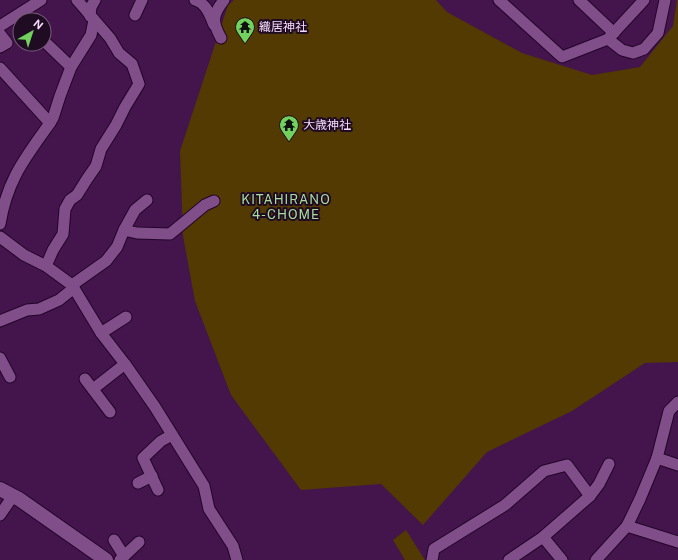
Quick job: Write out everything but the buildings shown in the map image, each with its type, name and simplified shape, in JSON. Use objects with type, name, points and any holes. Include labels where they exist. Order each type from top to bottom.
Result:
[{"type":"street","points":[[26,12],[41,0]]},
{"type":"street","points":[[46,266],[53,250],[63,234],[65,209],[70,200],[77,195],[96,166],[101,149],[139,84],[132,64],[119,53],[110,38],[77,0]]},
{"type":"street","points":[[0,224],[6,194],[15,174],[30,150],[54,118],[71,67],[91,35],[91,6],[95,0]]},
{"type":"street","points":[[135,15],[142,0]]},
{"type":"street","points":[[195,0],[198,0],[208,11],[221,38]]},
{"type":"street","points":[[214,25],[217,9],[224,0]]},
{"type":"street","points":[[499,0],[562,57],[611,36],[644,0]]},
{"type":"street","points":[[579,0],[622,50],[633,53],[644,49],[658,33],[665,0]]},
{"type":"street","points":[[0,26],[12,21]]},
{"type":"street","points":[[0,34],[7,43],[0,47]]},
{"type":"street","points":[[52,49],[71,67]]},
{"type":"street","points":[[0,68],[50,123]]},
{"type":"street","points":[[0,321],[27,310],[38,308],[59,300],[73,286],[106,261],[117,247],[135,210],[147,200]]},
{"type":"street","points":[[124,230],[136,233],[170,234],[205,205],[214,201]]},
{"type":"street","points":[[0,237],[24,255],[46,266],[73,286],[101,332],[125,364],[204,486],[209,509],[233,546],[237,560]]},
{"type":"street","points":[[101,332],[126,317]]},
{"type":"street","points":[[0,358],[10,377]]},
{"type":"street","points":[[94,389],[125,364]]},
{"type":"street","points":[[85,379],[110,412]]},
{"type":"street","points":[[596,560],[627,526],[640,499],[656,458],[669,411],[678,402]]},
{"type":"street","points":[[158,490],[143,458],[161,441],[172,435]]},
{"type":"street","points":[[656,458],[678,465]]},
{"type":"street","points":[[509,560],[543,537],[590,496],[599,484],[609,464]]},
{"type":"street","points":[[432,560],[434,550],[505,505],[544,471],[567,465],[590,496]]},
{"type":"street","points":[[138,483],[152,476]]},
{"type":"street","points":[[0,489],[14,496],[106,560]]},
{"type":"street","points":[[0,515],[14,496]]},
{"type":"street","points":[[627,526],[678,542]]},
{"type":"street","points":[[543,537],[562,560]]},
{"type":"street","points":[[114,540],[122,558],[138,542]]},
{"type":"shaded area","points":[[234,0],[436,0],[447,12],[522,53],[592,75],[640,67],[673,26],[678,0],[678,362],[645,363],[572,411],[487,452],[423,525],[381,484],[301,490],[231,395],[195,301],[183,236],[180,151],[228,5]]},
{"type":"shaded area","points":[[406,530],[425,560],[405,560],[393,540]]},
{"type":"place","name":"織居神社","points":[[245,44]]},
{"type":"place","name":"大歳神社","points":[[289,142]]},
{"type":"district","name":"KITAHIRANO 4-CHOME","points":[[286,206]]}]
